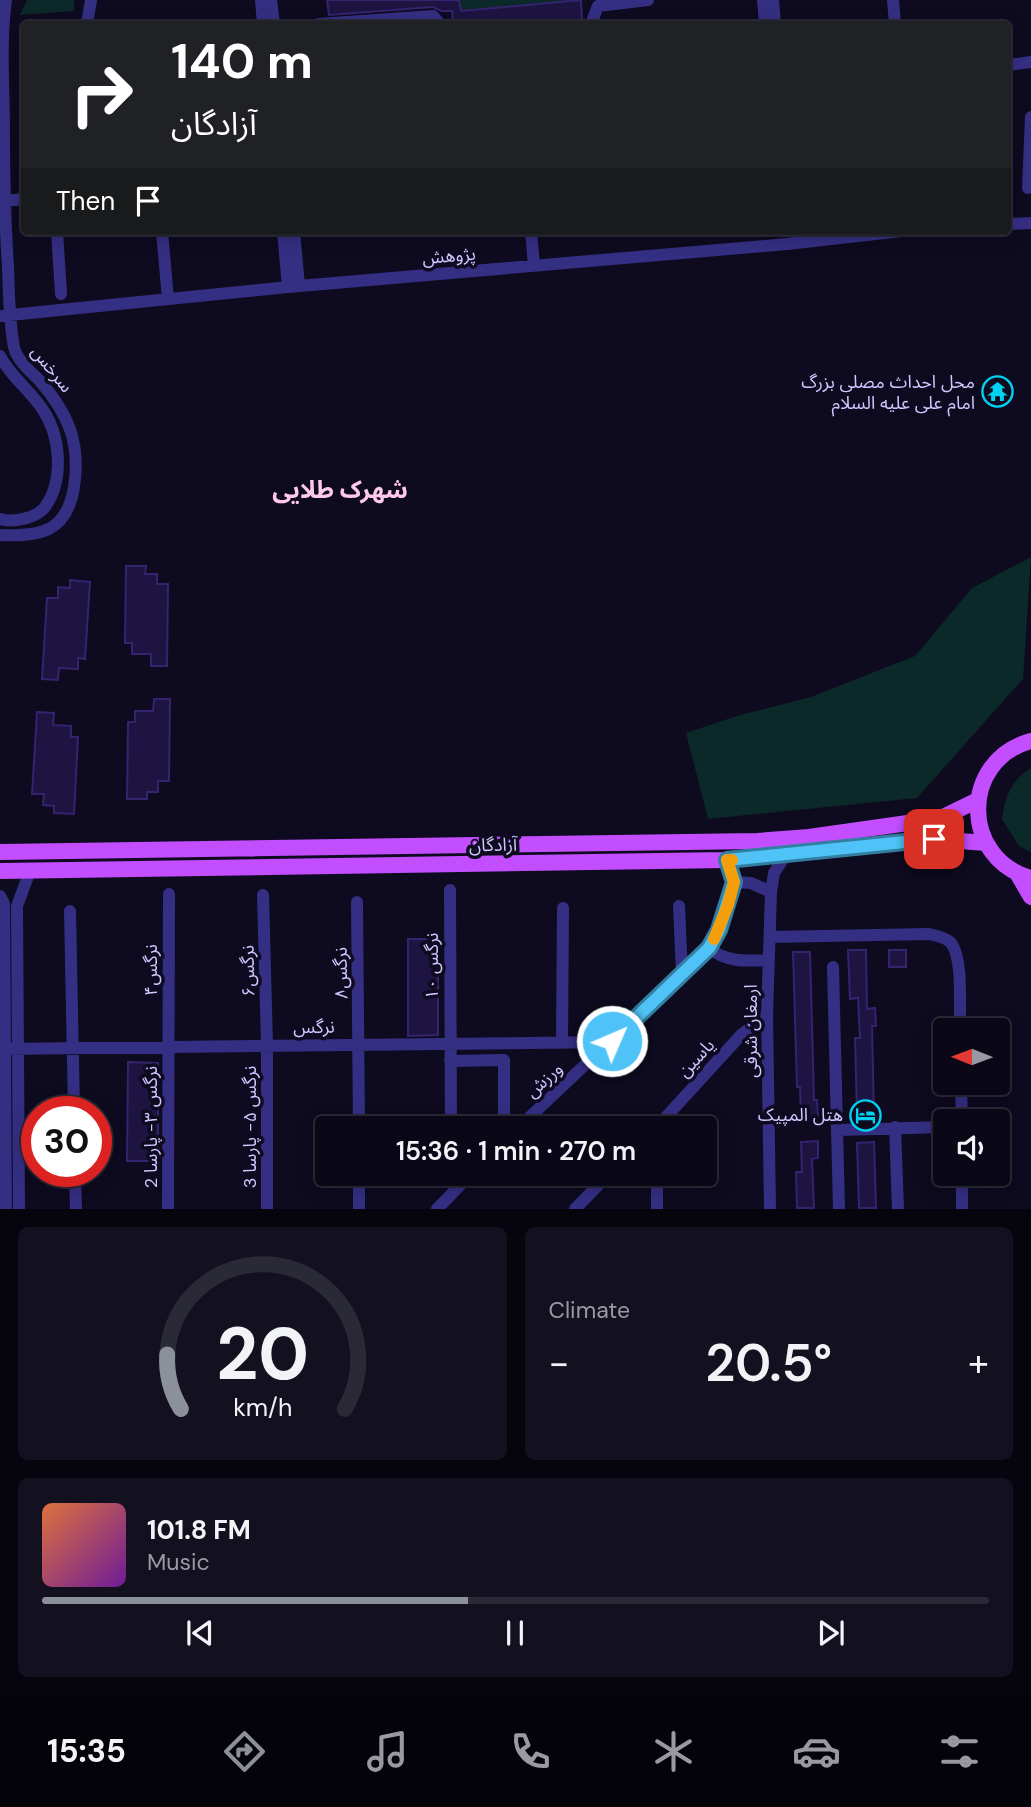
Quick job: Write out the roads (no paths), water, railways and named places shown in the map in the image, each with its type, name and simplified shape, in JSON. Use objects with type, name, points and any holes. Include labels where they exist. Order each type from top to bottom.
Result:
[{"type":"main road","points":[[1031,726],[1028,742],[997,760],[984,778],[978,800],[979,822],[986,843],[999,860],[1024,876],[1031,897]]},
{"type":"main road","name":"آزادگان","points":[[0,852],[757,841],[809,837],[929,820],[943,817],[978,800]]},
{"type":"main road","name":"آزادگان","points":[[0,871],[727,860],[934,839],[986,843]]},
{"type":"main road","points":[[204,849],[204,869]]},
{"type":"street","name":"سرخس","points":[[0,536],[23,536],[47,531],[65,517],[74,489],[76,461],[72,429],[57,402],[15,350],[5,316],[6,0]]},
{"type":"street","points":[[87,21],[90,0]]},
{"type":"street","points":[[261,0],[263,21]]},
{"type":"street","points":[[271,0],[274,21]]},
{"type":"street","points":[[592,21],[598,6],[648,0]]},
{"type":"street","points":[[763,0],[765,21]]},
{"type":"street","points":[[773,0],[775,21]]},
{"type":"street","points":[[893,0],[895,21]]},
{"type":"street","points":[[362,21],[433,16],[437,21]]},
{"type":"street","points":[[1011,65],[1031,62]]},
{"type":"street","points":[[1028,188],[1031,117]]},
{"type":"street","points":[[4,201],[21,199]]},
{"type":"street","points":[[1011,224],[1031,223]]},
{"type":"street","points":[[57,235],[61,294]]},
{"type":"street","points":[[162,235],[168,299]]},
{"type":"street","points":[[284,235],[294,287]]},
{"type":"street","points":[[294,235],[294,287]]},
{"type":"street","points":[[531,235],[534,266]]},
{"type":"street","name":"پژوهش","points":[[5,316],[828,235]]},
{"type":"street","name":"سرخس","points":[[0,356],[8,372],[44,411],[54,433],[58,456],[57,480],[41,513],[20,519],[0,519]]},
{"type":"street","name":"ارمغان شرقی","points":[[770,1209],[767,1015],[771,892],[774,873],[785,856]]},
{"type":"street","points":[[727,860],[734,882],[751,883],[771,892]]},
{"type":"street","points":[[19,1209],[7,1048],[17,906],[30,871]]},
{"type":"street","name":"ورزش","points":[[524,1116],[612,1041],[709,948],[719,930],[734,882]]},
{"type":"street","name":"نرگس ۱۰","points":[[450,890],[451,1116]]},
{"type":"street","name":"نرگس۴","points":[[168,1046],[169,894]]},
{"type":"street","name":"نرگس۶","points":[[263,895],[267,1045]]},
{"type":"street","points":[[0,896],[4,904],[7,1048],[6,1209]]},
{"type":"street","name":"نرگس۸","points":[[357,902],[359,1116]]},
{"type":"street","points":[[679,906],[682,973]]},
{"type":"street","points":[[562,1042],[563,908]]},
{"type":"street","points":[[71,911],[74,1096]]},
{"type":"street","points":[[770,937],[929,934],[942,937],[952,943],[958,962],[960,1018]]},
{"type":"street","points":[[709,948],[716,954],[737,961],[769,960]]},
{"type":"street","points":[[833,967],[839,1209]]},
{"type":"street","name":"یاسین","points":[[667,1116],[741,1035],[767,1015]]},
{"type":"street","name":"نرگس","points":[[7,1048],[612,1041]]},
{"type":"street","name":"نرگس ۵- پارسا 3","points":[[267,1045],[267,1209]]},
{"type":"street","name":"نرگس ۳- پارسا 2","points":[[168,1046],[168,1209]]},
{"type":"street","points":[[450,1061],[504,1059],[510,1116]]},
{"type":"street","points":[[895,1127],[898,1209]]},
{"type":"street","points":[[838,1130],[933,1127]]},
{"type":"street","points":[[359,1186],[359,1209]]},
{"type":"street","points":[[437,1209],[459,1186]]},
{"type":"street","points":[[575,1209],[597,1186]]},
{"type":"street","points":[[657,1186],[657,1209]]},
{"type":"street","points":[[962,1186],[962,1209]]},
{"type":"street","points":[[75,1187],[76,1209]]},
{"type":"place","name":"محل احداث مصلی بزرگ امام علی علیه السلام","points":[[998,392]]},
{"type":"place","name":"هتل المپیک","points":[[866,1115]]},
{"type":"district","name":"شهرک طلایی","points":[[340,489]]}]
